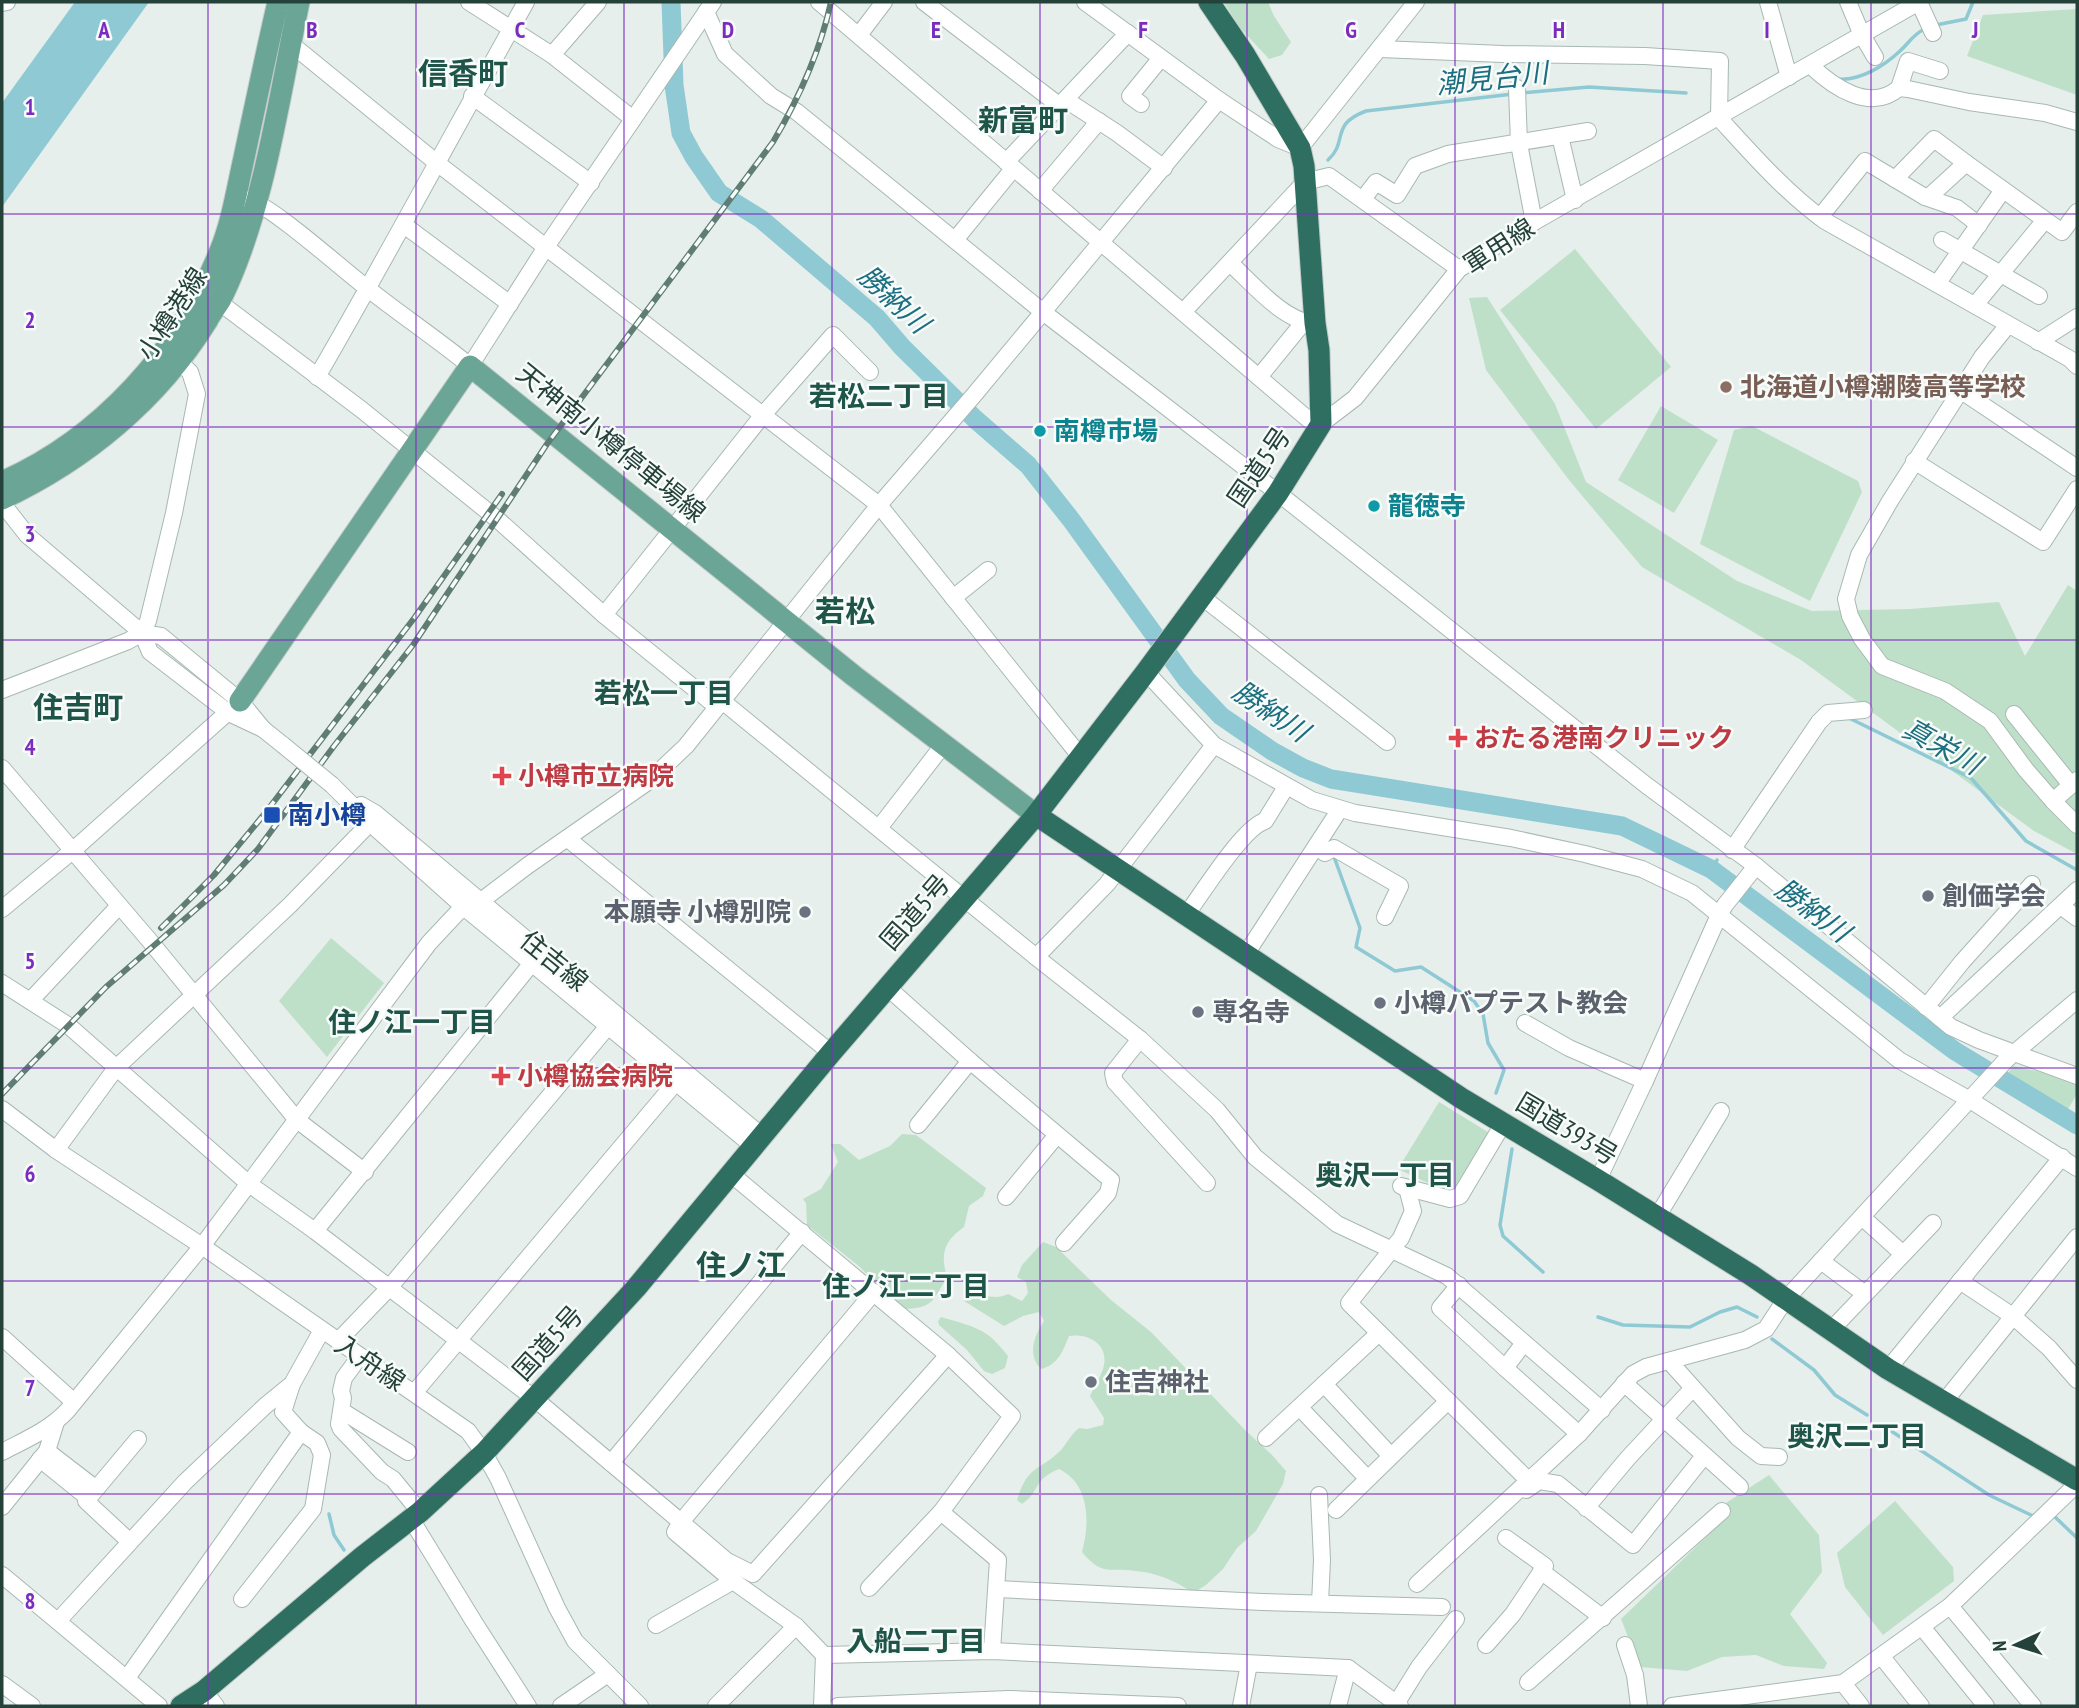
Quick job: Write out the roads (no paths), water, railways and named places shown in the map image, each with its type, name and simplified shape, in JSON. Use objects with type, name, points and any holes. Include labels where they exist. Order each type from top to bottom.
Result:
[{"type":"highway","name":"国道5号","points":[[181,1706],[210,1698],[362,1557],[415,1516],[484,1453],[636,1288],[831,1053],[1035,815],[1202,597],[1278,493],[1321,424],[1320,350],[1309,323],[1306,182],[1300,148],[1245,55],[1209,2]]},
{"type":"highway","name":"国道393号","points":[[1035,815],[1307,998],[1503,1124],[1751,1275],[1888,1369],[2077,1482]]},
{"type":"main road","name":"小樽港線","points":[[2,482],[44,461],[90,427],[132,387],[173,355],[219,302],[242,244],[245,199],[278,2]]},
{"type":"main road","name":"小樽港線","points":[[2,501],[87,451],[157,387],[173,355],[186,319],[270,146],[299,2]]},
{"type":"main road","points":[[234,707],[470,366]]},
{"type":"main road","name":"天神南小樽停車場線","points":[[470,366],[854,676],[1035,815]]},
{"type":"street","points":[[2,3],[7,2]]},
{"type":"street","points":[[469,2],[552,55],[634,119]]},
{"type":"street","points":[[317,377],[526,2]]},
{"type":"street","points":[[552,55],[598,2]]},
{"type":"street","points":[[819,2],[1309,420],[1321,424]]},
{"type":"street","points":[[859,35],[884,2]]},
{"type":"street","points":[[924,2],[1063,103],[1099,121],[1164,168]]},
{"type":"street","points":[[1086,2],[1219,100],[1278,139],[1300,148],[1416,2]]},
{"type":"street","points":[[1768,2],[1789,78]]},
{"type":"street","points":[[1848,2],[1875,57]]},
{"type":"street","points":[[1919,2],[1931,29]]},
{"type":"street","name":"軍用線","points":[[1321,424],[1355,398],[1459,269],[1534,222],[1919,2]]},
{"type":"street","points":[[245,199],[470,366],[705,12]]},
{"type":"street","points":[[705,12],[725,54],[771,96],[797,111],[1043,312],[1732,850],[1951,1027],[2010,1056],[2074,1070]]},
{"type":"street","points":[[955,240],[1009,166],[1128,33]]},
{"type":"street","points":[[290,43],[437,163],[879,505],[1080,756]]},
{"type":"street","points":[[1380,49],[1646,56],[1720,61],[1718,118],[1781,184],[1819,217],[2070,359],[2077,366]]},
{"type":"street","points":[[1141,104],[1130,96],[1161,58]]},
{"type":"street","points":[[1810,65],[1826,80],[1872,100],[1889,97],[1899,88],[1908,61],[1940,71]]},
{"type":"street","points":[[1899,88],[2045,113],[2077,122]]},
{"type":"street","points":[[1517,92],[1519,144],[1534,222]]},
{"type":"street","points":[[472,96],[592,183]]},
{"type":"street","points":[[2,1452],[56,1422],[74,1402],[202,1246],[429,943],[458,912],[481,901],[649,781],[685,746],[879,505],[1219,100]]},
{"type":"street","points":[[1040,191],[1099,121]]},
{"type":"street","points":[[1363,199],[1376,182],[1396,195],[1415,166],[1448,155],[1588,131]]},
{"type":"street","points":[[1560,136],[1575,200]]},
{"type":"street","points":[[1895,179],[1934,139],[2062,232],[2077,212]]},
{"type":"street","points":[[1819,217],[1865,161],[1926,197],[1957,208],[1979,225]]},
{"type":"street","points":[[1926,197],[1966,163]]},
{"type":"street","points":[[1183,312],[1232,265],[1306,182],[1329,176],[1459,269]]},
{"type":"street","points":[[1937,284],[2003,190]]},
{"type":"street","points":[[1975,305],[2045,220]]},
{"type":"street","points":[[404,225],[510,304]]},
{"type":"street","points":[[1942,240],[2039,296]]},
{"type":"street","points":[[1232,265],[1281,309],[1309,323],[1259,377]]},
{"type":"street","points":[[219,302],[412,450],[497,519],[604,615],[879,828],[1140,1039],[1217,1110],[1255,1157],[1337,1224],[1447,1276],[1602,1410]]},
{"type":"street","points":[[2038,342],[2077,317]]},
{"type":"street","points":[[2008,325],[1982,356],[1914,461],[1854,567],[1846,599],[1850,616],[1870,652],[1882,666],[1945,691],[1990,721],[2026,771],[2077,825]]},
{"type":"street","points":[[604,615],[762,416],[833,335],[870,372]]},
{"type":"street","points":[[2,690],[128,641],[142,633],[148,621],[174,513],[197,394],[190,372],[173,355]]},
{"type":"street","points":[[1960,390],[2077,468]]},
{"type":"street","points":[[1914,461],[2043,542],[2077,489]]},
{"type":"street","name":"住吉線","points":[[2,501],[27,535],[142,633],[161,636],[234,707],[337,789],[370,823],[465,908],[532,963],[613,1020],[676,1082],[757,1141]]},
{"type":"street","points":[[953,598],[988,570]]},
{"type":"street","points":[[1202,597],[1387,742]]},
{"type":"street","points":[[1146,672],[1214,745],[1312,800],[1340,809],[1585,853],[1642,869],[1692,892],[1722,910],[1899,1060],[1974,1094],[2077,1168]]},
{"type":"street","points":[[2,886],[7,904],[71,852],[234,707]]},
{"type":"street","points":[[1950,708],[1977,712]]},
{"type":"street","points":[[1732,850],[1819,722],[1828,713],[1864,710]]},
{"type":"street","points":[[2014,714],[2074,783],[2053,801]]},
{"type":"street","points":[[879,828],[944,744]]},
{"type":"street","points":[[1036,957],[1119,870],[1214,745]]},
{"type":"street","points":[[2,768],[297,1120],[365,1172]]},
{"type":"street","points":[[1186,915],[1235,848],[1256,824],[1265,821],[1286,787]]},
{"type":"street","name":"住吉線","points":[[337,789],[375,813],[481,901],[613,1020],[757,1141]]},
{"type":"street","points":[[1245,954],[1340,809]]},
{"type":"street","points":[[56,1150],[116,1068],[282,913],[370,823]]},
{"type":"street","points":[[568,839],[831,1053]]},
{"type":"street","points":[[1316,847],[1325,853],[1334,848],[1400,886],[1385,917]]},
{"type":"street","points":[[1598,1180],[1722,910],[1753,869]]},
{"type":"street","points":[[1926,1007],[1962,962],[2032,884]]},
{"type":"street","points":[[1940,1018],[2077,890]]},
{"type":"street","points":[[2061,906],[2077,918]]},
{"type":"street","points":[[30,1001],[118,907]]},
{"type":"street","points":[[316,1231],[532,963]]},
{"type":"street","points":[[2,983],[69,1026],[249,1184],[316,1231],[535,1399],[727,1561],[753,1574],[948,1356]]},
{"type":"street","points":[[887,987],[1111,1180],[1108,1193],[1064,1243]]},
{"type":"street","points":[[1417,1584],[1579,1434],[1633,1374],[1745,1340],[1766,1329],[1785,1300],[1974,1094],[2010,1056],[2077,1000]]},
{"type":"street","points":[[338,1342],[388,1288],[613,1020]]},
{"type":"street","points":[[1525,1023],[1569,1048],[1645,1081]]},
{"type":"street","points":[[1140,1039],[1113,1073],[1115,1082],[1207,1183]]},
{"type":"street","points":[[918,1125],[970,1061]]},
{"type":"street","points":[[414,1393],[676,1082]]},
{"type":"street","points":[[1657,1217],[1721,1111]]},
{"type":"street","name":"入舟線","points":[[4,1115],[202,1246],[468,1431],[498,1478],[557,1608],[576,1641],[640,1706]]},
{"type":"street","points":[[1503,1124],[1460,1196],[1450,1199],[1404,1187],[1413,1211],[1401,1238],[1349,1303],[1528,1480]]},
{"type":"street","points":[[1006,1197],[1057,1135]]},
{"type":"street","points":[[1888,1369],[2062,1157]]},
{"type":"street","points":[[731,1174],[874,1292],[1012,1416],[941,1512],[869,1588]]},
{"type":"street","points":[[1862,1217],[1903,1254]]},
{"type":"street","points":[[1831,1330],[1933,1223]]},
{"type":"street","points":[[611,1463],[802,1232]]},
{"type":"street","points":[[1944,1402],[2077,1237]]},
{"type":"street","points":[[1821,1261],[1865,1294]]},
{"type":"street","points":[[1960,1281],[2014,1317],[2049,1348],[2077,1380]]},
{"type":"street","points":[[1458,1286],[1440,1308],[1579,1434]]},
{"type":"street","points":[[822,1706],[824,1655],[796,1626],[733,1581],[675,1532],[874,1292]]},
{"type":"street","points":[[1471,1336],[1492,1314]]},
{"type":"street","points":[[242,1599],[313,1509],[322,1455],[317,1443],[301,1432],[283,1412],[292,1384],[322,1330]]},
{"type":"street","points":[[1266,1438],[1379,1333]]},
{"type":"street","points":[[2,1337],[74,1402]]},
{"type":"street","points":[[1505,1368],[1524,1343]]},
{"type":"street","points":[[360,1356],[344,1378],[341,1391],[343,1398],[339,1424],[344,1435],[353,1440],[393,1479],[474,1622],[528,1706]]},
{"type":"street","points":[[1669,1361],[1738,1438],[1761,1457],[1779,1457]]},
{"type":"street","points":[[58,1621],[198,1469],[292,1384]]},
{"type":"street","points":[[1324,1384],[1390,1455]]},
{"type":"street","points":[[1625,1384],[1740,1487]]},
{"type":"street","points":[[1586,1508],[1693,1388]]},
{"type":"street","points":[[1336,1510],[1448,1401]]},
{"type":"street","points":[[1300,1408],[1367,1478]]},
{"type":"street","points":[[342,1411],[408,1452]]},
{"type":"street","points":[[2,1507],[43,1455],[56,1422]]},
{"type":"street","points":[[127,1678],[301,1432]]},
{"type":"street","points":[[322,1455],[344,1435]]},
{"type":"street","points":[[129,1541],[87,1504],[91,1493],[138,1439]]},
{"type":"street","points":[[370,1459],[388,1439]]},
{"type":"street","points":[[43,1455],[91,1493]]},
{"type":"street","points":[[1506,1500],[1514,1500],[1539,1481],[1558,1484],[1633,1545],[1704,1456]]},
{"type":"street","points":[[1672,1706],[1843,1683],[1950,1606],[2077,1482]]},
{"type":"street","points":[[1319,1494],[1322,1560],[1320,1603]]},
{"type":"street","points":[[1528,1682],[1604,1618],[1722,1511]]},
{"type":"street","points":[[941,1512],[998,1560],[992,1651]]},
{"type":"street","points":[[1486,1645],[1513,1614],[1545,1566],[1506,1538]]},
{"type":"street","points":[[1541,1571],[1604,1618]]},
{"type":"street","points":[[2,1575],[159,1706]]},
{"type":"street","points":[[656,1625],[733,1581]]},
{"type":"street","points":[[997,1589],[1262,1602],[1442,1607]]},
{"type":"street","points":[[1950,1606],[2033,1706]]},
{"type":"street","points":[[824,1655],[992,1651],[1348,1668],[1398,1705],[1419,1667],[1456,1619]]},
{"type":"street","points":[[716,1706],[796,1626]]},
{"type":"street","points":[[1922,1627],[1986,1706]]},
{"type":"street","points":[[1625,1645],[1635,1675],[1639,1706]]},
{"type":"street","points":[[1882,1657],[1921,1706]]},
{"type":"street","points":[[1241,1706],[1249,1664]]},
{"type":"street","points":[[1338,1706],[1348,1668]]},
{"type":"street","points":[[561,1706],[608,1674]]},
{"type":"street","points":[[1843,1683],[1861,1706]]},
{"type":"street","points":[[2,1684],[32,1706]]},
{"type":"street","points":[[838,1706],[1009,1699],[1178,1706]]},
{"type":"water","points":[[75,2],[149,2],[2,207],[2,103]]},
{"type":"waterway","name":"勝納川","points":[[671,2],[674,85],[681,133],[719,193],[761,219],[877,318],[902,347],[975,419],[1028,465],[1187,680],[1221,716],[1272,751],[1331,779],[1622,826],[1711,869],[1955,1051],[2077,1125]]},
{"type":"waterway","name":"潮見台川","points":[[1936,25],[1966,19],[1973,2]]},
{"type":"waterway","name":"潮見台川","points":[[1838,79],[1855,78],[1879,67],[1925,29]]},
{"type":"waterway","name":"潮見台川","points":[[1521,93],[1589,87],[1686,93]]},
{"type":"waterway","name":"潮見台川","points":[[1328,160],[1338,146],[1347,122],[1366,111],[1513,94]]},
{"type":"waterway","name":"真栄川","points":[[1849,718],[1971,778],[2026,841],[2077,870]]},
{"type":"waterway","points":[[1333,854],[1360,928],[1356,947],[1395,971],[1421,967],[1474,1001],[1483,1014],[1488,1043],[1504,1070],[1496,1093]]},
{"type":"waterway","name":"真栄川","points":[[1711,869],[1717,860]]},
{"type":"waterway","points":[[1512,1149],[1500,1225],[1503,1236],[1543,1272]]},
{"type":"waterway","points":[[1598,1317],[1623,1325],[1690,1327],[1737,1307],[1757,1317]]},
{"type":"waterway","points":[[1772,1339],[1814,1370],[1835,1395],[1867,1415]]},
{"type":"waterway","points":[[1885,1427],[1989,1495],[2033,1516]]},
{"type":"waterway","points":[[329,1514],[334,1535],[344,1550]]},
{"type":"waterway","points":[[2054,1516],[2077,1538]]},
{"type":"railway","points":[[2,1094],[106,987],[224,885],[258,849],[413,645],[547,444],[773,142],[808,74],[831,2]]},
{"type":"railway","points":[[161,928],[214,875],[266,812],[415,617],[502,494]]},
{"type":"place","name":"北海道小樽潮陵高等学校","points":[[1726,387]]},
{"type":"place","name":"南樽市場","points":[[1040,431]]},
{"type":"place","name":"龍徳寺","points":[[1374,506]]},
{"type":"place","name":"おたる港南クリニック","points":[[1458,738]]},
{"type":"place","name":"小樽市立病院","points":[[502,776]]},
{"type":"place","name":"南小樽","points":[[272,815]]},
{"type":"place","name":"創価学会","points":[[1928,896]]},
{"type":"place","name":"本願寺 小樽別院","points":[[805,912]]},
{"type":"place","name":"小樽バプテスト教会","points":[[1380,1003]]},
{"type":"place","name":"専名寺","points":[[1198,1012]]},
{"type":"place","name":"小樽協会病院","points":[[501,1076]]},
{"type":"place","name":"住吉神社","points":[[1091,1382]]},
{"type":"district","name":"信香町","points":[[463,74]]},
{"type":"district","name":"新富町","points":[[1023,121]]},
{"type":"district","name":"若松二丁目","points":[[879,396]]},
{"type":"district","name":"若松","points":[[845,612]]},
{"type":"district","name":"若松一丁目","points":[[664,693]]},
{"type":"district","name":"住吉町","points":[[78,708]]},
{"type":"district","name":"住ノ江一丁目","points":[[412,1022]]},
{"type":"district","name":"奥沢一丁目","points":[[1385,1175]]},
{"type":"district","name":"住ノ江","points":[[741,1266]]},
{"type":"district","name":"住ノ江二丁目","points":[[906,1286]]},
{"type":"district","name":"奥沢二丁目","points":[[1857,1436]]},
{"type":"district","name":"入船二丁目","points":[[916,1641]]}]
